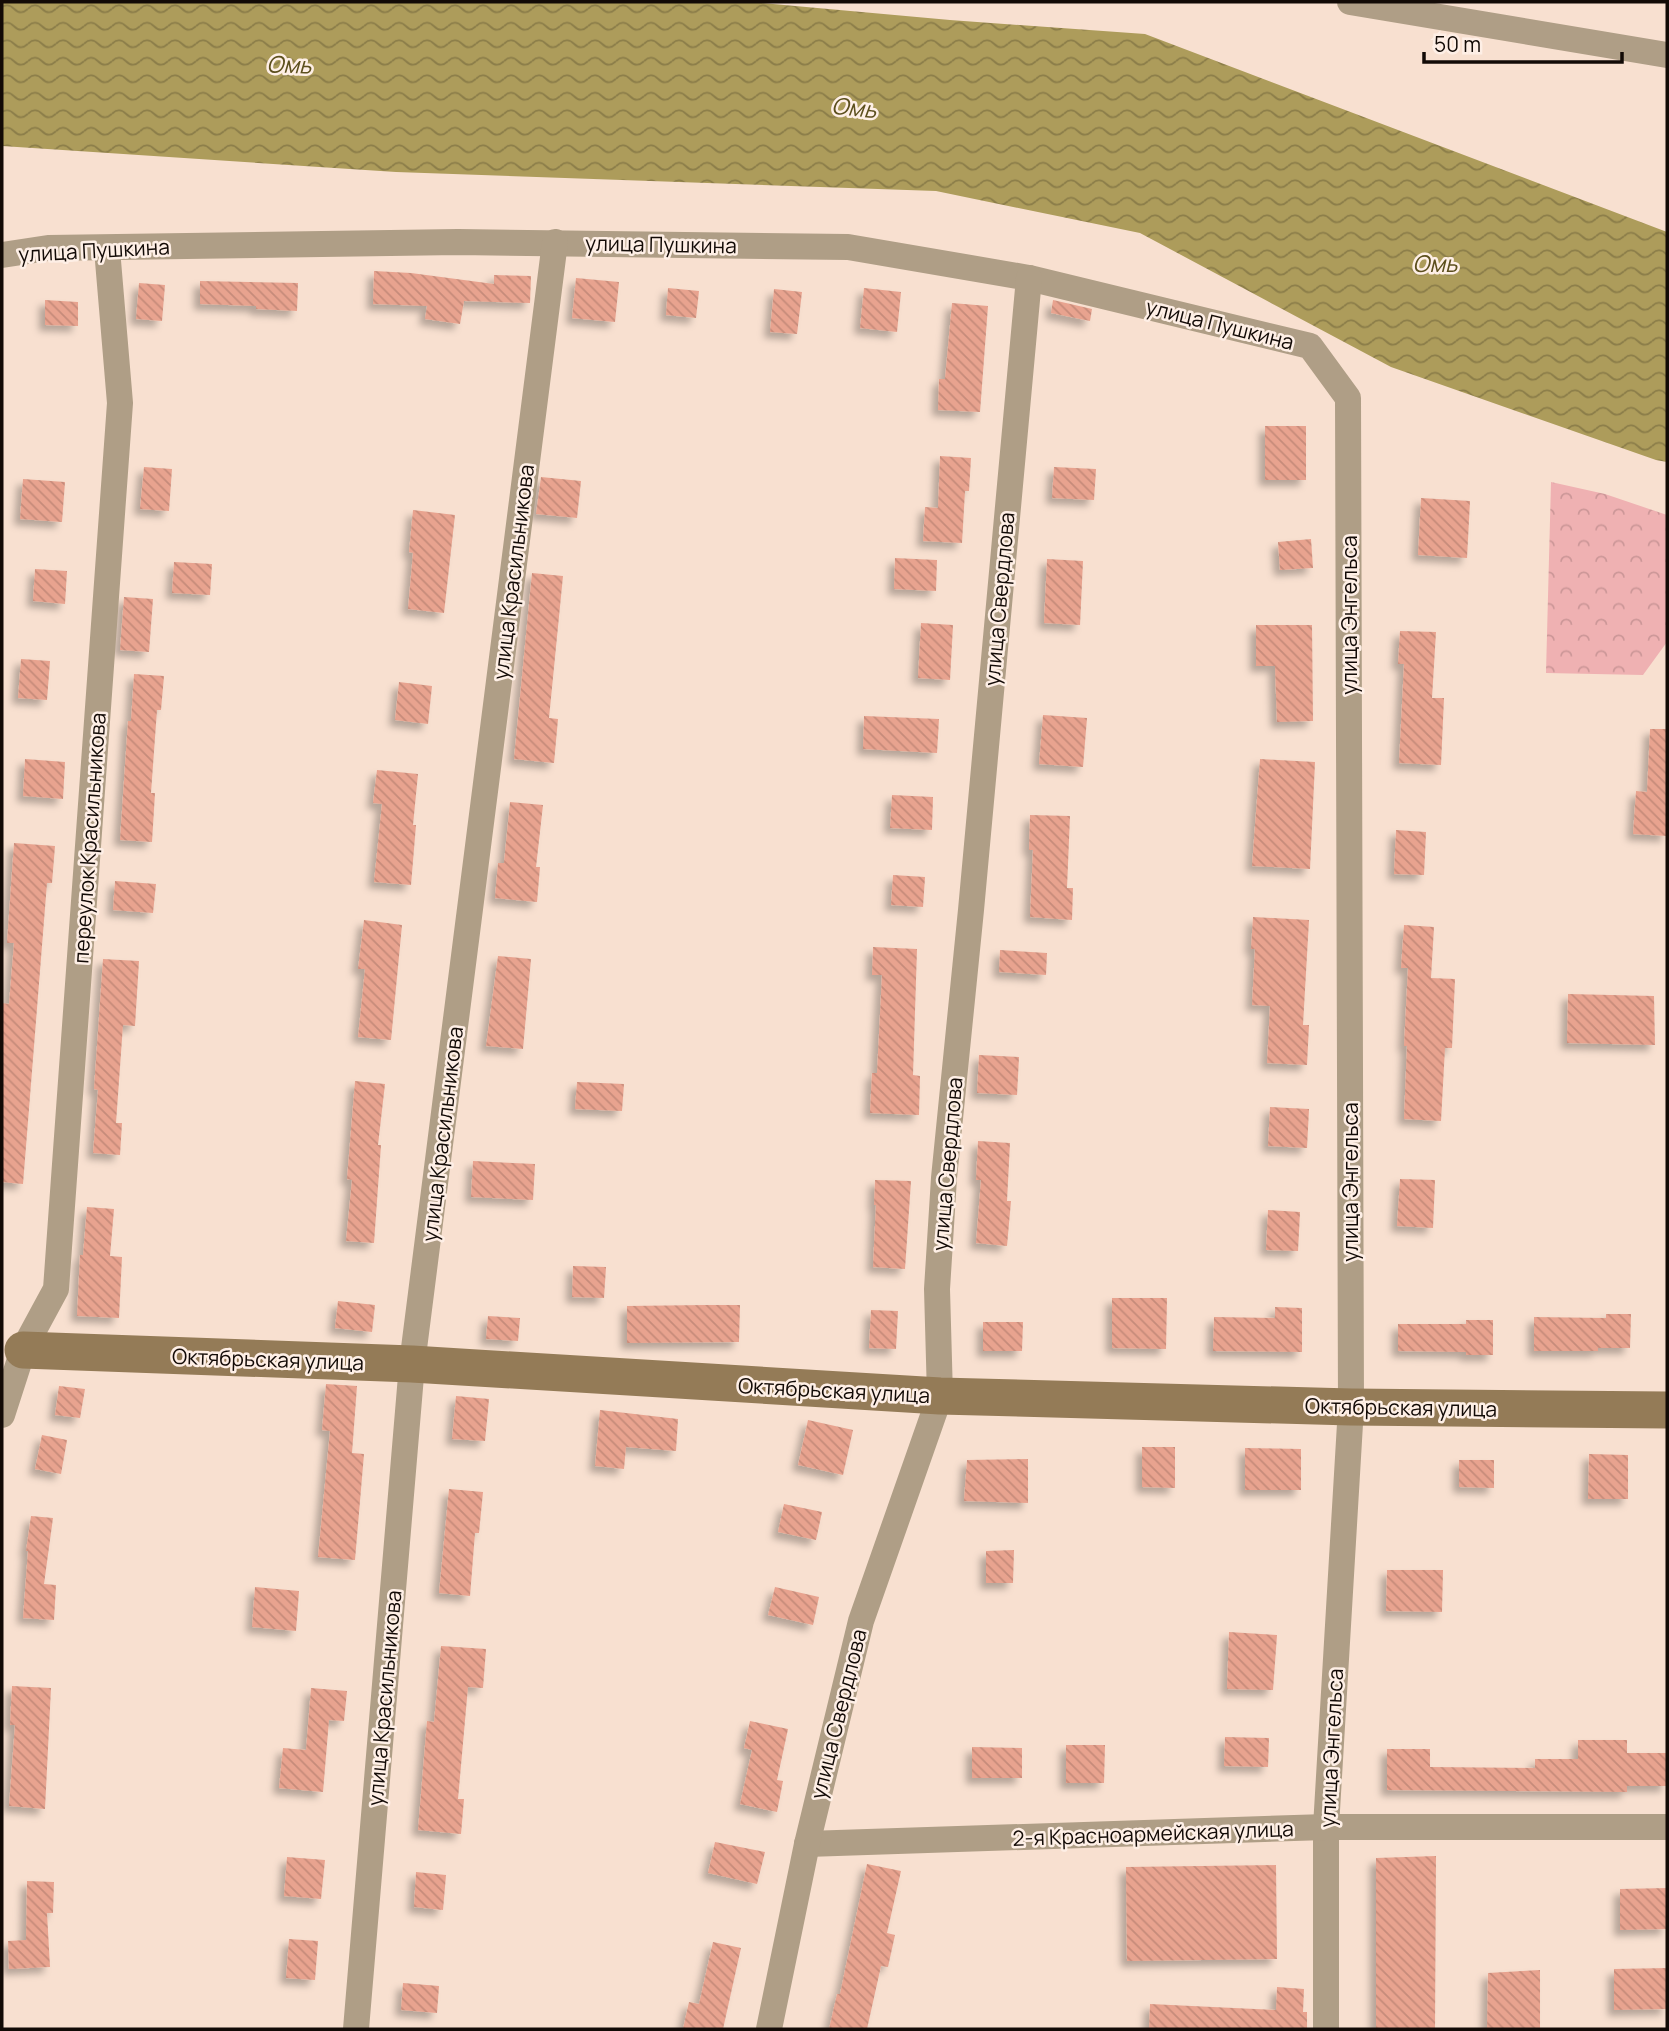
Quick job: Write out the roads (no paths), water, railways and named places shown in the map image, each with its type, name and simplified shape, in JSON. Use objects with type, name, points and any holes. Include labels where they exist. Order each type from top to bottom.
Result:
[{"type":"street","points":[[1350,2],[1667,55]]},
{"type":"street","name":"улица Пушкина","points":[[2,256],[48,248],[162,246],[555,242],[848,247],[1029,278],[1310,346]]},
{"type":"street","name":"улица Красильникова","points":[[356,2029],[412,1364],[555,242]]},
{"type":"street","name":"переулок Красильникова","points":[[2,1415],[12,1349],[56,1289],[120,403],[107,249]]},
{"type":"street","name":"улица Свердлова","points":[[769,2029],[807,1844],[861,1621],[940,1396],[937,1289],[944,1178],[1029,278]]},
{"type":"street","name":"улица Энгельса","points":[[1310,346],[1348,398],[1350,1407],[1326,1828],[1326,2029]]},
{"type":"street","name":"Октябрьская улица","points":[[12,1349],[412,1364],[940,1396],[1350,1407],[1667,1410]]},
{"type":"street","name":"2-я Красноармейская улица","points":[[807,1844],[1326,1828],[1667,1827]]},
{"type":"water","name":"Омь","points":[[2,2],[750,2],[1145,34],[1667,232],[1667,462],[1391,367],[1140,233],[936,191],[396,172],[2,146]]}]
